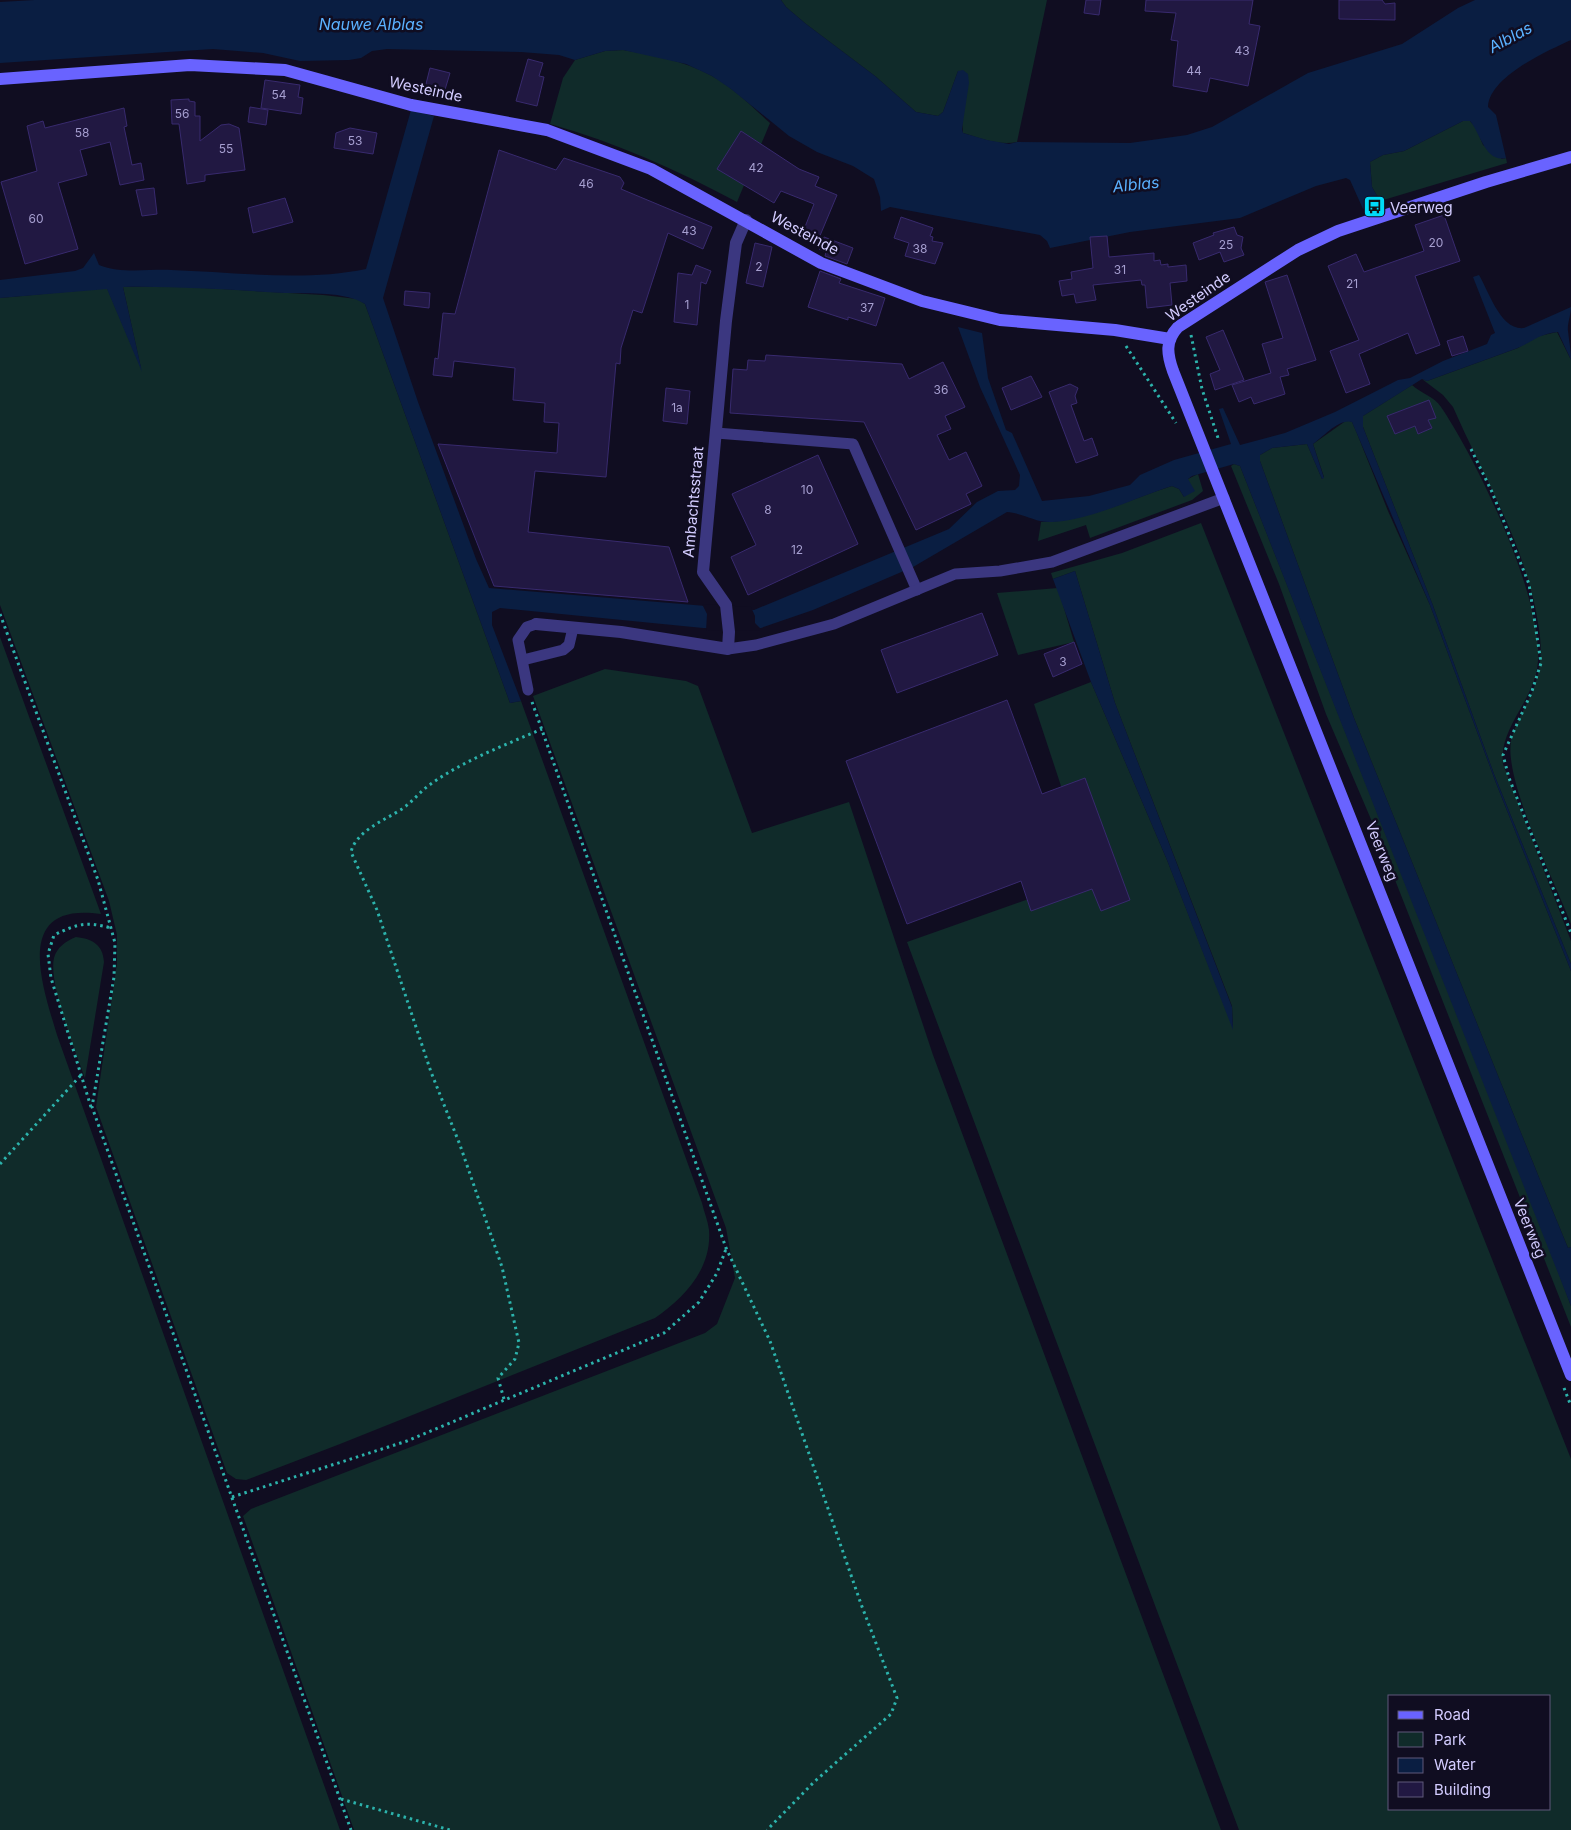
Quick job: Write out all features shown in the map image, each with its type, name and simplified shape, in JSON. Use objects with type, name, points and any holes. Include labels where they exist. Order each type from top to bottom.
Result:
[{"type":"street","name":"Westeinde","points":[[0,79],[190,65],[285,70],[411,104],[547,130],[651,169],[822,262],[922,301],[1000,320],[1115,330],[1170,339],[1178,327],[1298,250],[1338,231],[1486,182],[1571,157]]},
{"type":"street","name":"Ambachtsstraat","points":[[728,648],[729,632],[726,605],[703,572],[736,243],[746,220]]},
{"type":"street","name":"Veerweg","points":[[1170,339],[1169,359],[1571,1375]]},
{"type":"street","points":[[536,624],[621,632],[728,648]]},
{"type":"lane","points":[[716,433],[853,444],[917,590]]},
{"type":"lane","points":[[728,648],[756,645],[834,624],[955,574],[1000,571],[1052,562],[1224,498]]},
{"type":"lane","points":[[528,690],[518,640],[527,627],[536,624]]},
{"type":"lane","points":[[522,660],[563,650],[569,645],[574,628]]},
{"type":"path","points":[[1189,320],[1202,389],[1218,439]]},
{"type":"path","points":[[1115,330],[1178,426]]},
{"type":"path","points":[[1470,449],[1492,492],[1529,584],[1541,663],[1532,691],[1503,755],[1510,778],[1571,933]]},
{"type":"path","points":[[0,614],[98,880],[116,943],[114,977],[92,1108]]},
{"type":"path","points":[[528,690],[726,1248],[770,1341],[861,1604],[897,1698],[891,1714],[814,1782],[767,1830]]},
{"type":"path","points":[[504,1399],[498,1378],[515,1359],[519,1343],[502,1267],[460,1145],[431,1072],[377,910],[351,852],[353,843],[375,826],[404,808],[429,786],[475,758],[542,729]]},
{"type":"path","points":[[111,928],[91,923],[72,926],[54,935],[48,954],[51,978],[92,1108],[351,1830]]},
{"type":"path","points":[[0,1164],[81,1075]]},
{"type":"path","points":[[232,1497],[407,1441],[664,1333],[699,1302],[717,1273],[726,1248]]},
{"type":"path","points":[[340,1799],[450,1830]]},
{"type":"green space","points":[[781,0],[1047,0],[1017,142],[996,142],[963,133],[958,71],[943,112],[938,116],[916,112],[875,76],[806,24],[786,7]]},
{"type":"green space","points":[[623,50],[669,59],[702,71],[728,86],[770,123],[737,202],[692,179],[622,148],[550,124],[563,78],[575,60],[605,51]]},
{"type":"green space","points":[[1463,121],[1470,121],[1476,128],[1483,145],[1502,159],[1506,158],[1507,163],[1380,201],[1372,187],[1370,162],[1383,155],[1404,151]]},
{"type":"green space","points":[[171,286],[323,295],[357,299],[365,304],[510,703],[521,701],[702,1203],[709,1230],[709,1244],[701,1270],[686,1292],[655,1318],[246,1480],[236,1479],[227,1473],[96,1107],[117,963],[117,935],[109,901],[0,605],[0,298],[107,288],[141,368],[123,287]]},
{"type":"green space","points":[[1557,332],[1571,360],[1571,924],[1532,832],[1515,781],[1511,759],[1512,735],[1533,691],[1540,665],[1540,638],[1533,599],[1525,571],[1504,515],[1453,407],[1443,395],[1422,379],[1427,381],[1518,348],[1535,337]]},
{"type":"green space","points":[[1412,385],[1438,403],[1473,461],[1507,534],[1532,609],[1538,642],[1537,669],[1529,693],[1506,739],[1503,751],[1503,764],[1571,941],[1571,964],[1494,774],[1432,603],[1363,427],[1363,416]]},
{"type":"green space","points":[[1347,420],[1352,422],[1388,511],[1430,605],[1496,783],[1571,971],[1571,1247],[1568,1248],[1354,718],[1260,461],[1260,455],[1272,448],[1307,444],[1322,479],[1324,477],[1313,444]]},
{"type":"green space","points":[[1234,464],[1240,466],[1541,1226],[1571,1306],[1571,1327],[1373,824],[1326,714],[1279,584],[1231,466]]},
{"type":"green space","points":[[1198,474],[1203,491],[1192,500],[1090,538],[1086,525],[1038,541],[1041,522],[1058,521],[1091,514],[1172,486],[1179,489],[1184,497],[1188,479]]},
{"type":"green space","points":[[1201,523],[1571,1459],[1571,1830],[1239,1830],[907,942],[1091,877],[1034,704],[1091,682],[1167,860],[1233,1028],[1232,1006],[1115,703],[1075,571],[1053,579],[1051,573],[1122,553]]},
{"type":"green space","points":[[1058,588],[1074,642],[1018,655],[997,593]]},
{"type":"green space","points":[[0,637],[101,914],[73,913],[54,920],[44,933],[40,951],[41,971],[51,1015],[340,1830],[0,1830]]},
{"type":"green space","points":[[605,669],[686,681],[698,686],[752,833],[849,802],[933,1055],[1221,1830],[354,1830],[243,1516],[251,1509],[705,1333],[717,1324],[735,1278],[726,1228],[533,696]]},
{"type":"green space","points":[[76,937],[87,939],[96,944],[102,951],[104,962],[85,1078],[64,1018],[53,969],[57,951],[65,943]]},
{"type":"water","points":[[35,0],[781,0],[786,7],[806,24],[875,76],[916,112],[938,116],[943,112],[958,71],[963,70],[968,74],[969,83],[963,133],[1009,144],[1017,142],[1130,143],[1187,135],[1212,127],[1308,73],[1402,44],[1458,8],[1475,0],[1571,0],[1571,40],[1521,66],[1498,85],[1491,96],[1488,107],[1496,115],[1506,158],[1493,156],[1484,146],[1470,121],[1463,121],[1404,151],[1383,155],[1370,162],[1372,187],[1380,201],[1363,209],[1350,180],[1346,178],[1316,186],[1240,218],[1130,232],[1050,248],[1047,241],[1040,235],[890,207],[881,211],[880,197],[874,179],[853,166],[817,152],[789,136],[731,89],[712,76],[686,64],[623,50],[605,51],[575,60],[559,55],[521,52],[387,49],[372,51],[361,58],[349,60],[300,61],[263,53],[213,49],[0,63],[0,2]]},
{"type":"water","points":[[411,110],[434,116],[383,298],[418,402],[476,559],[489,588],[754,610],[949,529],[977,502],[998,491],[1015,490],[1019,486],[1020,475],[980,387],[958,327],[982,333],[988,378],[1006,430],[1012,433],[1042,501],[1089,496],[1130,485],[1140,475],[1174,460],[1231,444],[1219,409],[1223,408],[1240,445],[1285,433],[1335,412],[1398,380],[1410,378],[1443,361],[1487,344],[1491,335],[1495,333],[1473,277],[1479,275],[1502,317],[1516,327],[1524,328],[1571,307],[1568,328],[1571,360],[1558,332],[1551,333],[1515,349],[1427,381],[1422,379],[1363,416],[1363,427],[1432,603],[1494,774],[1571,964],[1571,971],[1496,783],[1430,605],[1352,422],[1337,425],[1313,444],[1324,478],[1322,479],[1307,444],[1272,448],[1260,455],[1260,461],[1354,718],[1540,1180],[1568,1248],[1571,1247],[1571,1306],[1240,466],[1234,464],[1192,476],[1188,479],[1195,491],[1184,497],[1179,489],[1172,486],[1098,513],[1052,522],[1035,520],[1007,512],[913,567],[813,610],[758,629],[703,628],[500,608],[492,612],[492,625],[521,701],[510,703],[365,304],[347,297],[326,294],[123,287],[142,372],[107,289],[0,298],[0,280],[75,271],[83,268],[94,253],[99,265],[125,270],[171,270],[294,276],[342,273],[366,269]]},
{"type":"water","points":[[1075,571],[1115,703],[1232,1007],[1233,1030],[1167,860],[1091,682],[1053,579]]},
{"type":"pier","points":[[702,604],[751,607],[755,616],[755,623],[762,630],[706,631],[707,614]]},
{"type":"building","points":[[1086,0],[1101,0],[1099,15],[1084,13]]},
{"type":"building","points":[[1146,0],[1253,0],[1249,24],[1260,26],[1248,86],[1210,78],[1207,92],[1173,86],[1178,41],[1171,40],[1176,13],[1145,11]]},
{"type":"building","points":[[1339,0],[1382,0],[1385,4],[1395,3],[1395,20],[1339,19]]},
{"type":"building","points":[[528,59],[543,63],[539,76],[544,77],[537,106],[516,101]]},
{"type":"building","points":[[430,68],[450,73],[444,93],[425,88]]},
{"type":"building","points":[[265,80],[300,85],[298,97],[303,98],[301,114],[261,108]]},
{"type":"building","points":[[189,99],[189,101],[195,102],[195,116],[200,116],[200,141],[221,125],[229,124],[239,128],[245,170],[205,175],[205,181],[187,184],[179,124],[172,124],[171,100]]},
{"type":"building","points":[[250,107],[268,110],[266,125],[248,122]]},
{"type":"building","points":[[124,108],[127,126],[124,127],[132,165],[141,163],[144,180],[120,185],[110,142],[80,150],[87,175],[58,183],[78,249],[25,264],[1,182],[37,171],[27,126],[43,121],[45,128]]},
{"type":"building","points":[[350,128],[377,133],[373,154],[334,148],[336,133]]},
{"type":"building","points":[[741,131],[799,169],[819,177],[815,186],[837,195],[819,238],[803,232],[814,204],[781,191],[774,203],[717,169]]},
{"type":"building","points":[[499,150],[556,170],[564,158],[620,177],[624,183],[621,189],[712,227],[703,249],[668,233],[642,313],[633,310],[621,348],[620,364],[616,363],[606,477],[535,471],[528,532],[669,547],[688,602],[494,586],[438,444],[557,453],[559,423],[544,422],[545,403],[513,400],[515,368],[454,361],[452,377],[433,375],[435,358],[438,359],[443,313],[455,314]]},
{"type":"building","points":[[154,188],[157,214],[142,216],[136,190]]},
{"type":"building","points":[[285,198],[293,222],[253,233],[248,208]]},
{"type":"building","points":[[1444,215],[1460,261],[1415,276],[1440,345],[1416,354],[1408,333],[1359,354],[1370,384],[1346,393],[1330,351],[1359,340],[1328,266],[1356,254],[1364,272],[1424,251],[1415,225]]},
{"type":"building","points":[[901,217],[933,228],[930,236],[933,237],[932,241],[943,243],[935,264],[905,256],[909,243],[894,238]]},
{"type":"building","points":[[1234,227],[1237,235],[1243,237],[1241,248],[1244,255],[1224,262],[1220,252],[1199,260],[1193,243],[1214,235],[1213,233]]},
{"type":"building","points":[[1107,236],[1109,257],[1154,253],[1154,261],[1160,260],[1161,265],[1168,264],[1168,267],[1186,265],[1187,281],[1170,283],[1172,305],[1147,308],[1145,285],[1142,285],[1141,280],[1093,285],[1096,300],[1076,303],[1074,294],[1062,296],[1059,281],[1072,279],[1071,272],[1093,268],[1090,237]]},
{"type":"building","points":[[824,237],[853,248],[847,264],[825,256],[826,252],[819,249]]},
{"type":"building","points":[[755,243],[772,247],[763,287],[746,283]]},
{"type":"building","points":[[696,265],[711,271],[706,284],[701,282],[697,325],[674,322],[678,273],[692,275]]},
{"type":"building","points":[[820,271],[841,279],[839,283],[885,298],[876,326],[848,317],[848,320],[808,307]]},
{"type":"building","points":[[1287,275],[1316,360],[1287,369],[1289,375],[1280,377],[1285,394],[1254,404],[1251,397],[1239,402],[1232,385],[1271,373],[1262,344],[1283,338],[1265,282]]},
{"type":"building","points":[[405,291],[430,293],[429,308],[404,305]]},
{"type":"building","points":[[1223,330],[1244,380],[1215,390],[1210,374],[1220,370],[1206,337]]},
{"type":"building","points":[[1463,336],[1468,351],[1452,356],[1447,341]]},
{"type":"building","points":[[766,355],[902,364],[909,379],[943,362],[965,407],[945,416],[951,429],[937,435],[949,460],[966,452],[982,486],[966,494],[971,504],[916,530],[864,422],[730,413],[733,369],[747,370],[748,360],[765,361]]},
{"type":"building","points":[[1031,376],[1042,397],[1011,410],[1002,388]]},
{"type":"building","points":[[1070,384],[1078,388],[1075,396],[1077,403],[1071,405],[1084,441],[1092,438],[1098,455],[1076,463],[1049,392]]},
{"type":"building","points":[[666,388],[690,391],[687,424],[663,421]]},
{"type":"building","points":[[1429,400],[1436,418],[1428,420],[1432,428],[1418,434],[1415,426],[1395,434],[1387,416]]},
{"type":"building","points":[[818,455],[858,544],[748,595],[731,557],[756,545],[732,494]]},
{"type":"building","points":[[982,613],[998,655],[897,693],[881,650]]},
{"type":"building","points":[[1074,642],[1082,664],[1053,677],[1044,654]]},
{"type":"building","points":[[1007,700],[1042,794],[1085,778],[1130,900],[1101,911],[1092,889],[1031,911],[1021,881],[907,924],[846,761]]},
{"type":"place","name":"Veerweg","points":[[1374,207]]},
{"type":"water label","name":"Nauwe Alblas","points":[[371,24]]},
{"type":"water label","name":"Alblas","points":[[1510,37]]},
{"type":"water label","name":"Alblas","points":[[1136,184]]}]
